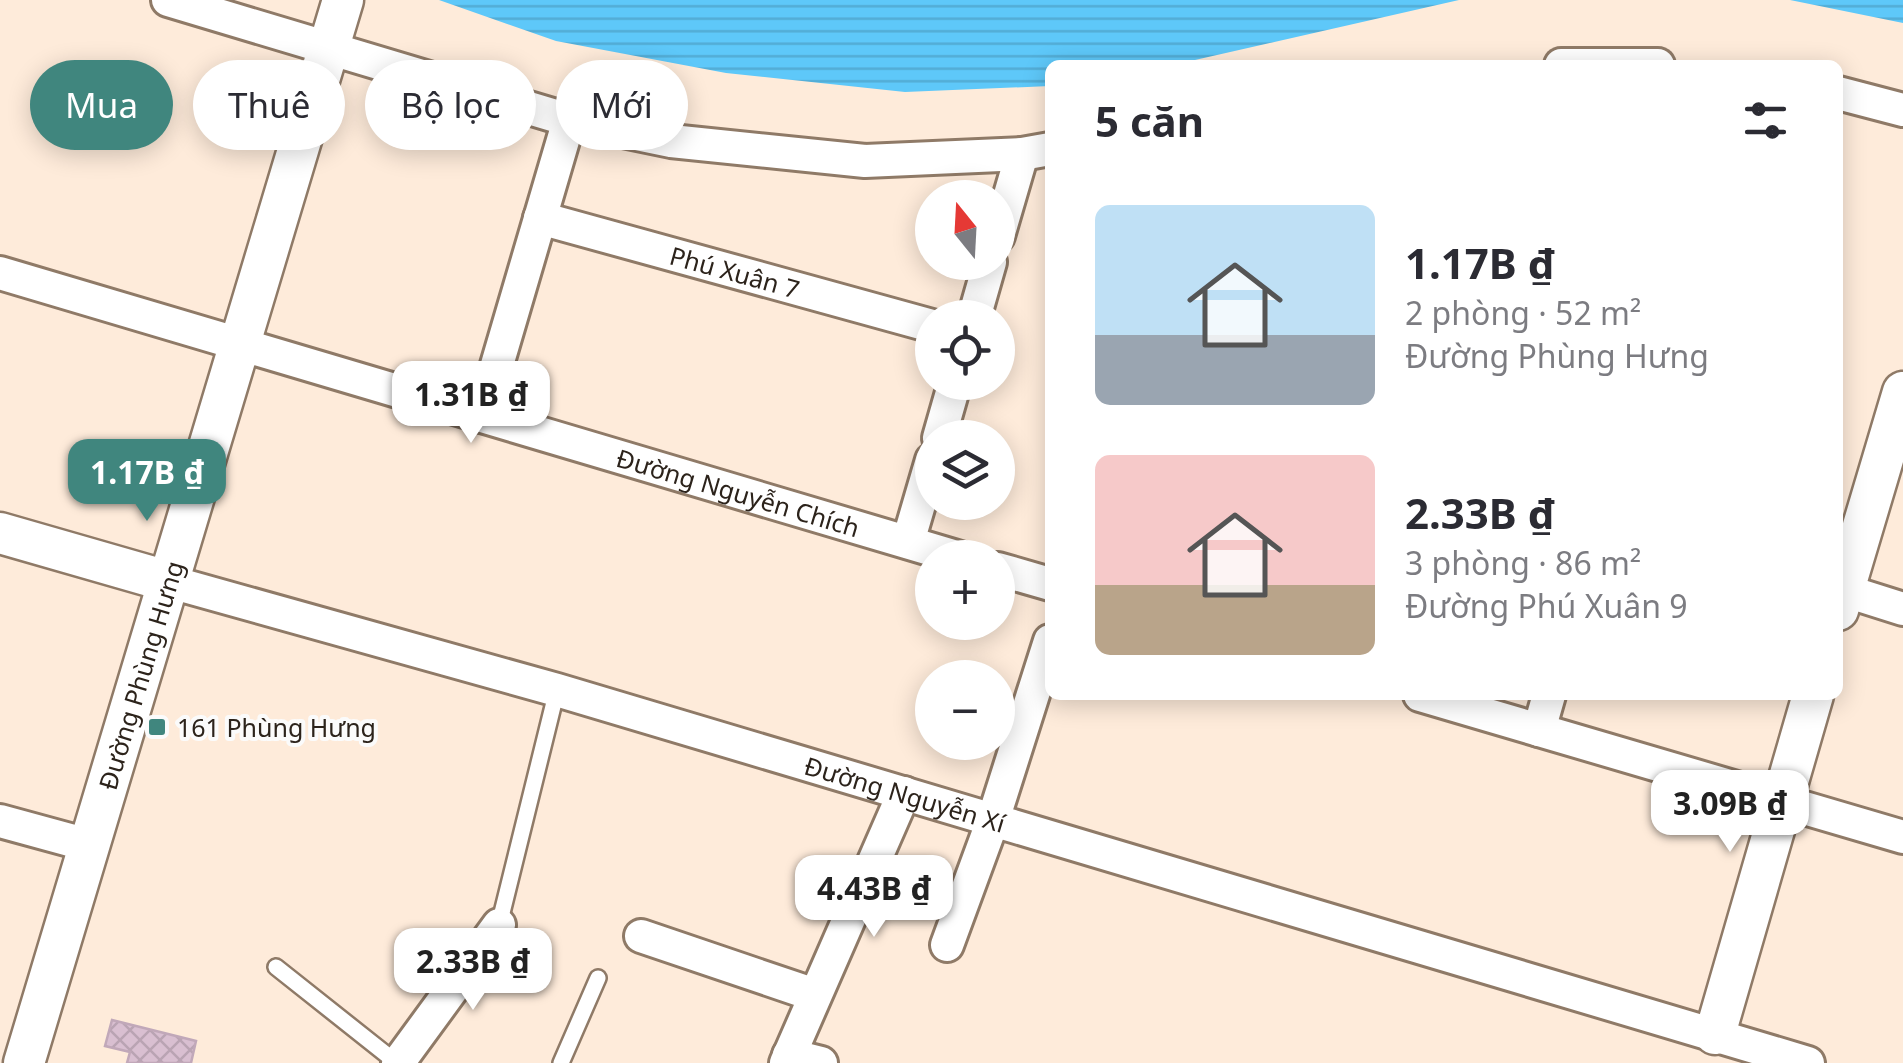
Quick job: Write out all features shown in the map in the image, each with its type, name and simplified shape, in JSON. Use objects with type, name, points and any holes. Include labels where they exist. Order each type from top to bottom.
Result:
[{"type":"street","points":[[168,0],[556,116]]},
{"type":"street","name":"Đường Phùng Hưng","points":[[24,1063],[342,3]]},
{"type":"street","points":[[1843,94],[1903,110]]},
{"type":"street","points":[[688,143],[864,161],[1036,151],[1015,198]]},
{"type":"street","points":[[482,416],[559,150]]},
{"type":"street","name":"Phú Xuân 7","points":[[540,218],[915,321]]},
{"type":"street","name":"Đường Nguyễn Chích","points":[[0,273],[915,544]]},
{"type":"street","points":[[1843,590],[1903,392]]},
{"type":"street","points":[[908,542],[915,518]]},
{"type":"street","name":"Đường Nguyễn Xí","points":[[0,533],[557,690],[904,793],[1709,1048],[1808,1063]]},
{"type":"street","points":[[1015,573],[1045,582]]},
{"type":"street","points":[[1843,600],[1903,609]]},
{"type":"street","points":[[947,945],[993,820],[1045,656]]},
{"type":"street","points":[[1437,700],[1903,837]]},
{"type":"street","points":[[1539,730],[1548,700]]},
{"type":"street","points":[[1709,1048],[1811,700]]},
{"type":"street","points":[[799,1060],[815,995],[904,793]]},
{"type":"street","points":[[0,822],[88,846]]},
{"type":"street","points":[[397,1063],[498,925]]},
{"type":"street","points":[[641,936],[815,995]]},
{"type":"lane","points":[[498,925],[557,690]]},
{"type":"lane","points":[[276,967],[397,1063]]},
{"type":"lane","points":[[560,1063],[598,978]]},
{"type":"water","points":[[439,0],[1459,0],[1195,60],[1045,60],[1045,86],[905,92],[726,73],[688,66],[688,60],[657,60],[556,41]]},
{"type":"water","points":[[1790,0],[1903,0],[1903,23]]},
{"type":"building","points":[[112,1020],[196,1041],[191,1063],[127,1063],[130,1052],[105,1046]]},
{"type":"place","name":"161 Phùng Hưng","points":[[157,727]]}]
